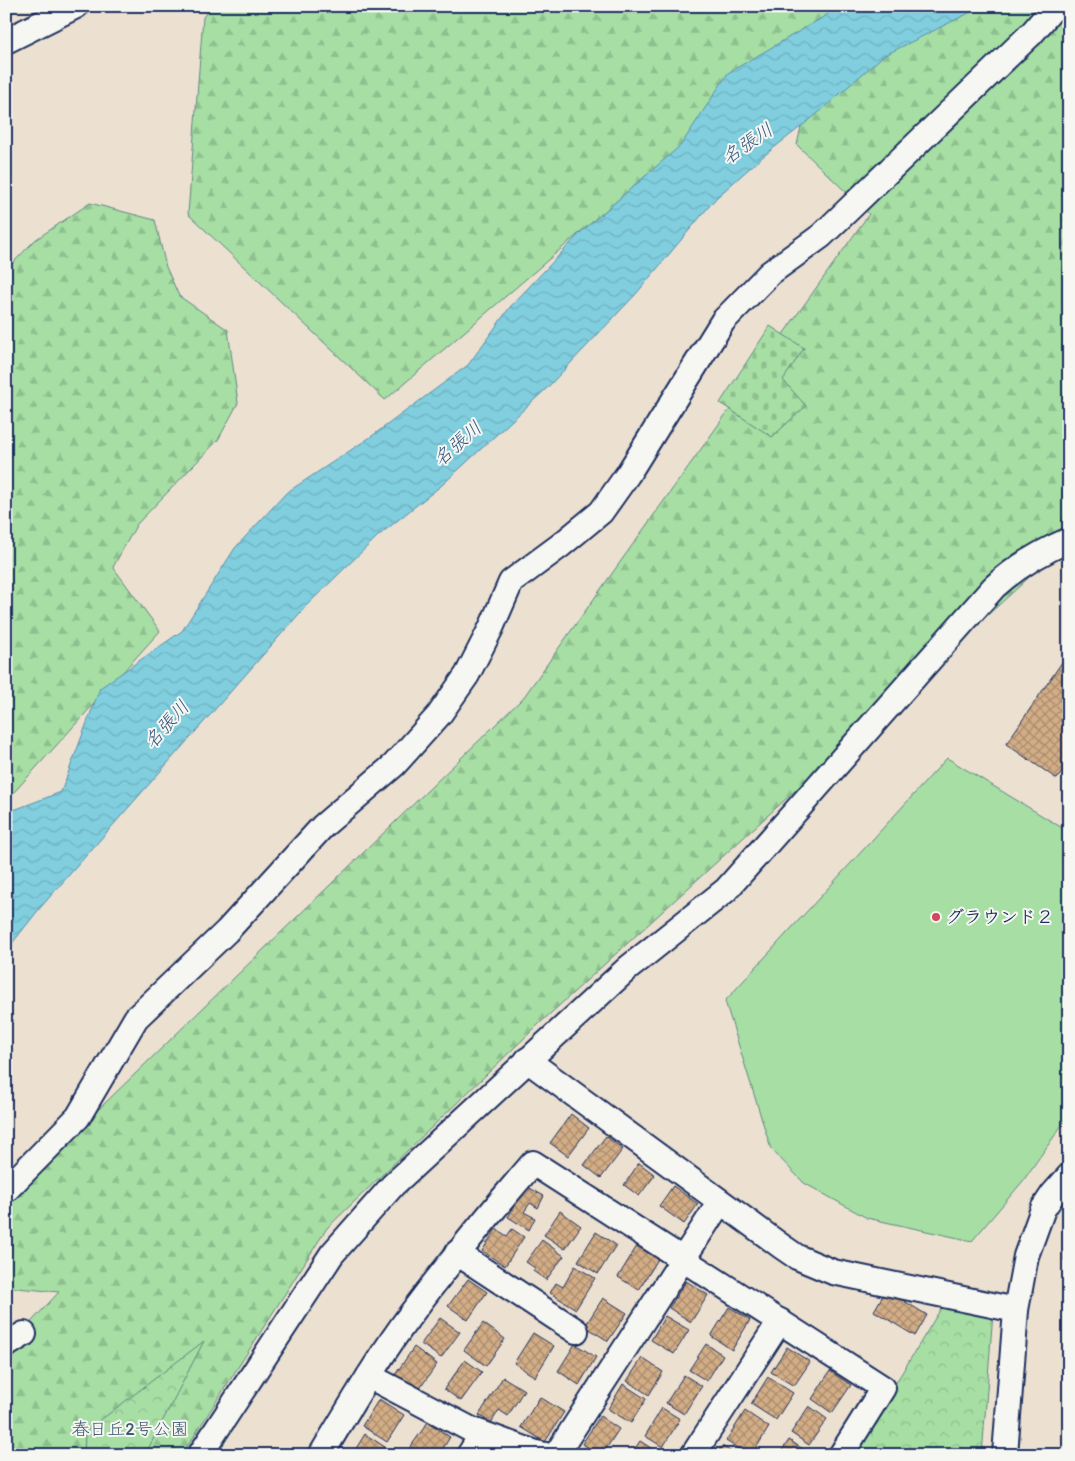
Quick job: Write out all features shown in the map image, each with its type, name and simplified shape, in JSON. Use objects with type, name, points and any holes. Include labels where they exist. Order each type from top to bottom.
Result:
[{"type":"street","points":[[6,41],[76,6]]},
{"type":"street","points":[[6,1190],[78,1117],[136,1018],[227,931],[323,826],[394,764],[439,715],[467,675],[491,628],[511,582],[601,512],[628,474],[723,321],[770,272],[821,236],[1032,33],[1056,6]]},
{"type":"street","points":[[200,1455],[332,1254],[393,1185],[627,969],[726,890],[994,587],[1024,562],[1041,552],[1069,540]]},
{"type":"street","points":[[527,1060],[789,1252],[832,1272],[1016,1310]]},
{"type":"street","points":[[321,1455],[369,1376],[410,1315],[457,1253],[533,1163],[883,1388],[841,1455]]},
{"type":"street","points":[[1005,1455],[1016,1310],[1026,1256],[1036,1226],[1053,1194],[1069,1176]]},
{"type":"street","points":[[556,1455],[720,1202]]},
{"type":"street","points":[[457,1253],[576,1331]]},
{"type":"street","points":[[693,1455],[780,1321]]},
{"type":"street","points":[[369,1376],[482,1434],[545,1455]]},
{"type":"street","points":[[469,1455],[482,1434]]},
{"type":"green space","points":[[213,6],[1069,6],[1069,541],[540,1023],[327,1228],[182,1455],[6,1455],[6,1349],[59,1292],[6,1287],[6,1199],[523,698],[869,214],[797,145],[825,17],[803,41],[385,400],[188,214],[203,17]]},
{"type":"green space","points":[[90,203],[155,220],[166,267],[179,296],[228,330],[238,403],[218,440],[137,524],[113,567],[160,631],[6,801],[6,270],[35,240]]},
{"type":"green space","points":[[770,326],[804,348],[783,380],[806,406],[772,437],[720,403]]},
{"type":"green space","name":"グラウンド２","points":[[947,758],[1069,832],[1069,1115],[1023,1181],[972,1241],[867,1218],[804,1183],[771,1149],[725,1001]]},
{"type":"green space","points":[[945,1302],[993,1312],[982,1455],[852,1455]]},
{"type":"green space","name":"春日丘2号公園","points":[[204,1341],[145,1455],[84,1455],[85,1432]]},
{"type":"water","name":"名張川","points":[[838,6],[983,6],[883,56],[716,198],[636,294],[547,388],[442,485],[378,536],[307,605],[40,908],[6,951],[6,813],[61,792],[100,688],[182,631],[235,548],[286,493],[372,436],[468,365],[510,307],[581,232],[681,145],[728,73],[825,16]]},
{"type":"building","points":[[1069,652],[1069,762],[1057,779],[1006,744]]},
{"type":"building","points":[[571,1114],[589,1128],[568,1156],[550,1143]]},
{"type":"building","points":[[606,1136],[623,1149],[601,1178],[584,1165]]},
{"type":"building","points":[[639,1163],[655,1175],[639,1196],[624,1185]]},
{"type":"building","points":[[526,1186],[544,1196],[538,1208],[530,1203],[524,1212],[535,1218],[529,1230],[508,1217]]},
{"type":"building","points":[[673,1186],[698,1204],[684,1224],[659,1206]]},
{"type":"building","points":[[560,1211],[581,1226],[565,1249],[544,1235]]},
{"type":"building","points":[[496,1229],[507,1236],[512,1229],[524,1237],[505,1266],[482,1251]]},
{"type":"building","points":[[596,1232],[616,1245],[598,1274],[578,1261]]},
{"type":"building","points":[[542,1240],[564,1256],[546,1280],[533,1271],[535,1268],[526,1262]]},
{"type":"building","points":[[1064,1242],[1069,1242],[1069,1260],[1064,1260]]},
{"type":"building","points":[[637,1246],[658,1259],[639,1290],[618,1277]]},
{"type":"building","points":[[575,1266],[595,1278],[576,1309],[550,1293],[556,1283],[563,1287]]},
{"type":"building","points":[[468,1279],[487,1292],[468,1320],[448,1306]]},
{"type":"building","points":[[686,1281],[708,1295],[691,1322],[669,1308]]},
{"type":"building","points":[[886,1290],[927,1315],[915,1336],[874,1311]]},
{"type":"building","points":[[603,1298],[627,1313],[608,1341],[585,1326]]},
{"type":"building","points":[[729,1307],[750,1320],[732,1350],[711,1336]]},
{"type":"building","points":[[665,1316],[689,1330],[674,1354],[651,1340]]},
{"type":"building","points":[[440,1318],[460,1332],[441,1358],[421,1344]]},
{"type":"building","points":[[483,1323],[505,1339],[486,1366],[464,1350]]},
{"type":"building","points":[[533,1333],[554,1346],[535,1377],[514,1363]]},
{"type":"building","points":[[575,1344],[596,1357],[579,1385],[558,1371]]},
{"type":"building","points":[[706,1344],[723,1355],[707,1381],[689,1370]]},
{"type":"building","points":[[414,1347],[437,1364],[418,1391],[395,1375]]},
{"type":"building","points":[[787,1347],[810,1362],[794,1386],[771,1372]]},
{"type":"building","points":[[642,1358],[663,1372],[649,1395],[627,1381]]},
{"type":"building","points":[[465,1360],[482,1372],[461,1401],[444,1389]]},
{"type":"building","points":[[830,1371],[851,1385],[832,1413],[812,1399]]},
{"type":"building","points":[[684,1375],[702,1386],[684,1414],[666,1403]]},
{"type":"building","points":[[503,1377],[524,1390],[508,1416],[499,1410],[491,1423],[479,1415]]},
{"type":"building","points":[[768,1377],[793,1393],[776,1420],[751,1404]]},
{"type":"building","points":[[623,1384],[646,1399],[631,1423],[608,1409]]},
{"type":"building","points":[[540,1397],[564,1412],[545,1442],[521,1427]]},
{"type":"building","points":[[379,1399],[404,1415],[387,1442],[362,1426]]},
{"type":"building","points":[[809,1406],[827,1419],[809,1445],[791,1433]]},
{"type":"building","points":[[662,1408],[680,1419],[663,1447],[645,1436]]},
{"type":"building","points":[[745,1411],[769,1427],[752,1455],[748,1455],[726,1441]]},
{"type":"building","points":[[600,1416],[619,1429],[602,1455],[582,1444]]},
{"type":"building","points":[[428,1422],[450,1437],[439,1455],[418,1455],[409,1449]]},
{"type":"building","points":[[365,1434],[385,1447],[380,1455],[352,1455]]},
{"type":"building","points":[[789,1440],[806,1451],[804,1455],[779,1455]]},
{"type":"building","points":[[640,1441],[657,1452],[655,1455],[631,1455]]},
{"type":"building","points":[[722,1446],[736,1455],[716,1455]]},
{"type":"place","name":"グラウンド２","points":[[936,917]]}]
